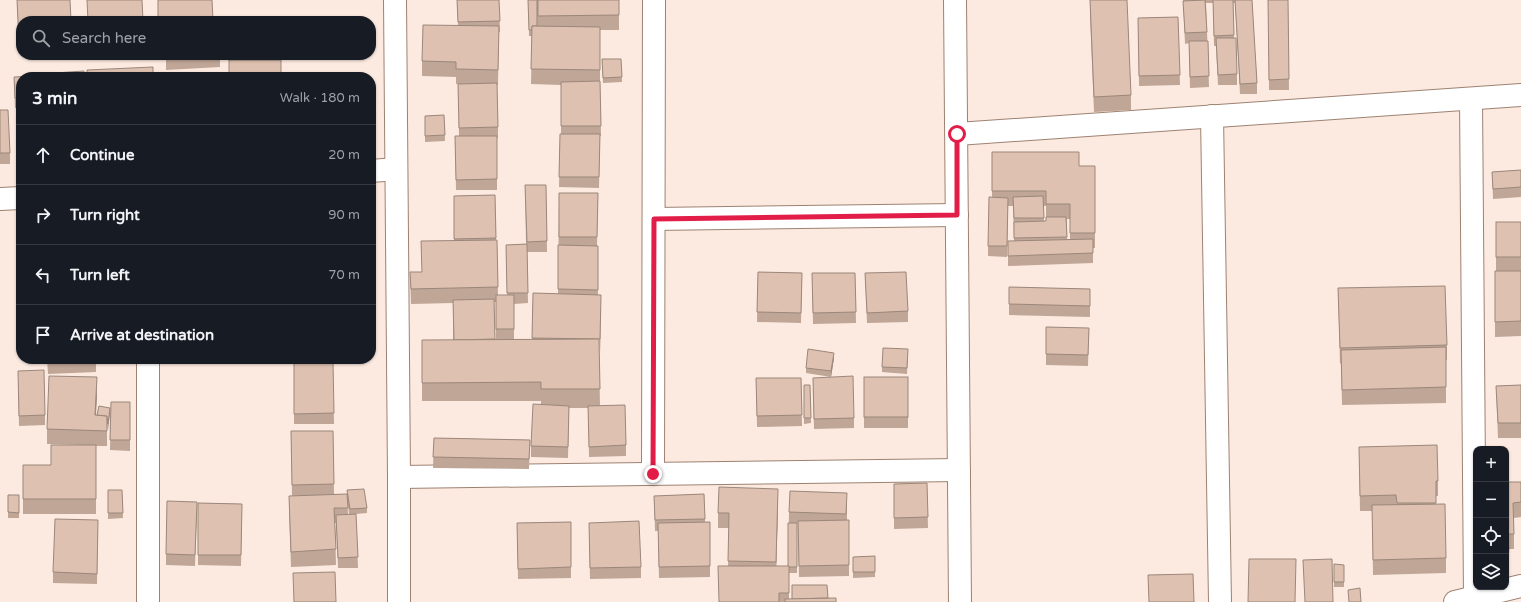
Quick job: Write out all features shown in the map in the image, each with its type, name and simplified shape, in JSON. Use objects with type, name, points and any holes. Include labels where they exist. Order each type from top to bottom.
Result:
[{"type":"street","points":[[395,0],[399,602]]},
{"type":"street","points":[[653,474],[654,0]]},
{"type":"street","points":[[956,0],[960,602]]},
{"type":"street","points":[[957,134],[1521,95]]},
{"type":"street","points":[[1471,99],[1465,600],[1521,586]]},
{"type":"street","points":[[1212,116],[1220,602]]},
{"type":"street","points":[[376,171],[396,169]]},
{"type":"street","points":[[0,199],[16,198]]},
{"type":"street","points":[[654,219],[957,215]]},
{"type":"street","points":[[148,364],[148,602]]},
{"type":"street","points":[[399,477],[958,470]]},
{"type":"building","points":[[17,0],[70,0],[71,16],[18,16]]},
{"type":"building","points":[[87,0],[142,0],[143,16],[88,16]]},
{"type":"building","points":[[158,0],[212,0],[213,16],[158,16]]},
{"type":"building","points":[[457,0],[499,0],[500,21],[458,22]]},
{"type":"building","points":[[528,0],[537,0],[537,26],[532,26],[532,30],[529,30]]},
{"type":"building","points":[[538,0],[619,0],[619,15],[538,16]]},
{"type":"building","points":[[1090,0],[1127,0],[1131,95],[1094,97]]},
{"type":"building","points":[[1205,0],[1207,32],[1185,33],[1183,1]]},
{"type":"building","points":[[1213,0],[1233,0],[1234,35],[1214,36]]},
{"type":"building","points":[[1235,0],[1252,0],[1257,83],[1240,84]]},
{"type":"building","points":[[1268,0],[1288,0],[1289,79],[1269,80]]},
{"type":"building","points":[[1178,17],[1180,75],[1139,76],[1138,18]]},
{"type":"building","points":[[423,25],[499,26],[498,70],[456,69],[456,62],[422,61]]},
{"type":"building","points":[[532,26],[600,27],[600,70],[531,69]]},
{"type":"building","points":[[1216,38],[1236,38],[1237,74],[1218,75]]},
{"type":"building","points":[[1189,41],[1208,41],[1209,76],[1190,77]]},
{"type":"building","points":[[602,59],[621,59],[622,77],[603,78]]},
{"type":"building","points":[[229,60],[281,60],[281,72],[229,72]]},
{"type":"building","points":[[153,67],[153,72],[87,72],[87,70]]},
{"type":"building","points":[[14,77],[16,77],[15,98]]},
{"type":"building","points":[[600,81],[601,126],[561,126],[561,82]]},
{"type":"building","points":[[497,83],[498,127],[459,128],[458,84]]},
{"type":"building","points":[[0,110],[8,110],[10,153],[0,153]]},
{"type":"building","points":[[444,115],[445,135],[425,136],[425,116]]},
{"type":"building","points":[[560,134],[600,134],[599,177],[559,177]]},
{"type":"building","points":[[455,136],[497,136],[497,179],[456,180]]},
{"type":"building","points":[[992,152],[1079,152],[1079,166],[1095,166],[1095,233],[1070,233],[1070,204],[1046,204],[1046,191],[992,191]]},
{"type":"building","points":[[1521,170],[1521,187],[1493,189],[1492,172]]},
{"type":"building","points":[[525,185],[546,185],[547,241],[527,242]]},
{"type":"building","points":[[559,193],[598,193],[597,237],[559,237]]},
{"type":"building","points":[[495,195],[496,238],[454,239],[454,196]]},
{"type":"building","points":[[1043,196],[1044,218],[1014,218],[1013,197]]},
{"type":"building","points":[[989,197],[1008,198],[1007,246],[988,246]]},
{"type":"building","points":[[1046,217],[1066,217],[1067,237],[1014,238],[1014,222],[1046,221]]},
{"type":"building","points":[[1496,222],[1521,222],[1521,257],[1496,257]]},
{"type":"building","points":[[1093,239],[1093,253],[1008,256],[1008,241]]},
{"type":"building","points":[[497,240],[498,287],[411,289],[410,272],[422,272],[421,241]]},
{"type":"building","points":[[527,244],[528,293],[507,293],[506,245]]},
{"type":"building","points":[[558,245],[598,246],[598,290],[558,289]]},
{"type":"building","points":[[1495,271],[1521,271],[1521,321],[1495,322]]},
{"type":"building","points":[[758,272],[802,273],[801,313],[757,312]]},
{"type":"building","points":[[906,272],[908,311],[867,313],[865,273]]},
{"type":"building","points":[[812,273],[855,273],[856,312],[813,313]]},
{"type":"building","points":[[1445,286],[1447,345],[1340,348],[1338,288]]},
{"type":"building","points":[[1009,287],[1090,289],[1090,306],[1009,304]]},
{"type":"building","points":[[533,293],[601,295],[600,339],[532,338]]},
{"type":"building","points":[[496,295],[514,295],[514,329],[496,329]]},
{"type":"building","points":[[494,299],[495,339],[454,340],[453,300]]},
{"type":"building","points":[[1046,327],[1089,328],[1088,355],[1046,354]]},
{"type":"building","points":[[599,339],[600,389],[541,389],[541,382],[422,383],[422,340]]},
{"type":"building","points":[[1446,347],[1446,387],[1342,390],[1341,350]]},
{"type":"building","points":[[883,348],[908,349],[907,368],[882,367]]},
{"type":"building","points":[[808,349],[834,353],[831,371],[806,368]]},
{"type":"building","points":[[294,364],[333,364],[334,413],[294,414]]},
{"type":"building","points":[[44,370],[45,415],[19,416],[18,371]]},
{"type":"building","points":[[49,376],[97,377],[95,415],[107,416],[107,431],[47,429]]},
{"type":"building","points":[[853,376],[854,418],[814,419],[813,378]]},
{"type":"building","points":[[864,377],[908,377],[908,417],[864,417]]},
{"type":"building","points":[[756,378],[801,378],[802,415],[757,416]]},
{"type":"building","points":[[804,385],[810,385],[811,418],[804,418]]},
{"type":"building","points":[[1521,385],[1521,423],[1498,423],[1496,386]]},
{"type":"building","points":[[111,402],[130,402],[130,440],[110,440]]},
{"type":"building","points":[[533,404],[569,406],[568,447],[531,446]]},
{"type":"building","points":[[625,405],[626,445],[589,447],[588,406]]},
{"type":"building","points":[[99,406],[110,408],[108,424],[107,416],[97,415]]},
{"type":"building","points":[[291,431],[333,431],[334,484],[292,485]]},
{"type":"building","points":[[434,438],[530,440],[529,459],[433,457]]},
{"type":"building","points":[[51,445],[96,445],[96,499],[23,499],[23,465],[51,465]]},
{"type":"building","points":[[1437,445],[1438,481],[1436,481],[1436,503],[1397,503],[1396,495],[1360,496],[1359,447]]},
{"type":"building","points":[[1509,482],[1521,482],[1521,502],[1513,503],[1514,534],[1509,534]]},
{"type":"building","points":[[927,483],[928,517],[894,518],[894,484]]},
{"type":"building","points":[[719,487],[778,489],[776,562],[728,561],[729,513],[718,513]]},
{"type":"building","points":[[364,489],[367,508],[350,509],[347,490]]},
{"type":"building","points":[[108,490],[122,490],[123,513],[108,513]]},
{"type":"building","points":[[790,491],[847,493],[846,514],[789,512]]},
{"type":"building","points":[[347,494],[348,508],[334,508],[336,549],[291,552],[289,496]]},
{"type":"building","points":[[704,494],[705,519],[655,520],[654,496]]},
{"type":"building","points":[[8,495],[19,495],[19,513],[8,512]]},
{"type":"building","points":[[167,501],[197,502],[195,555],[166,554]]},
{"type":"building","points":[[198,503],[242,504],[241,555],[198,555]]},
{"type":"building","points":[[1445,504],[1446,558],[1373,560],[1372,505]]},
{"type":"building","points":[[356,514],[358,557],[338,558],[336,515]]},
{"type":"building","points":[[55,519],[98,520],[97,574],[53,572]]},
{"type":"building","points":[[849,520],[849,565],[799,566],[798,521]]},
{"type":"building","points":[[639,521],[641,567],[590,568],[589,523]]},
{"type":"building","points":[[571,522],[571,567],[518,569],[517,523]]},
{"type":"building","points":[[710,522],[710,566],[659,567],[658,523]]},
{"type":"building","points":[[788,523],[797,523],[797,567],[788,566]]},
{"type":"building","points":[[875,556],[875,572],[853,572],[853,557]]},
{"type":"building","points":[[1249,559],[1296,559],[1295,602],[1248,602]]},
{"type":"building","points":[[1332,559],[1333,602],[1305,602],[1303,560]]},
{"type":"building","points":[[1334,564],[1344,565],[1344,582],[1334,582]]},
{"type":"building","points":[[718,566],[789,566],[789,593],[779,593],[779,602],[719,602]]},
{"type":"building","points":[[335,572],[336,602],[294,602],[293,573]]},
{"type":"building","points":[[1193,574],[1194,602],[1149,602],[1148,575]]},
{"type":"building","points":[[792,585],[827,585],[828,598],[792,599]]},
{"type":"building","points":[[1360,588],[1361,602],[1349,602],[1348,590]]},
{"type":"building","points":[[836,598],[836,602],[785,602],[785,599]]},
{"type":"route","points":[[653,474],[654,219],[957,215],[957,134]]}]
